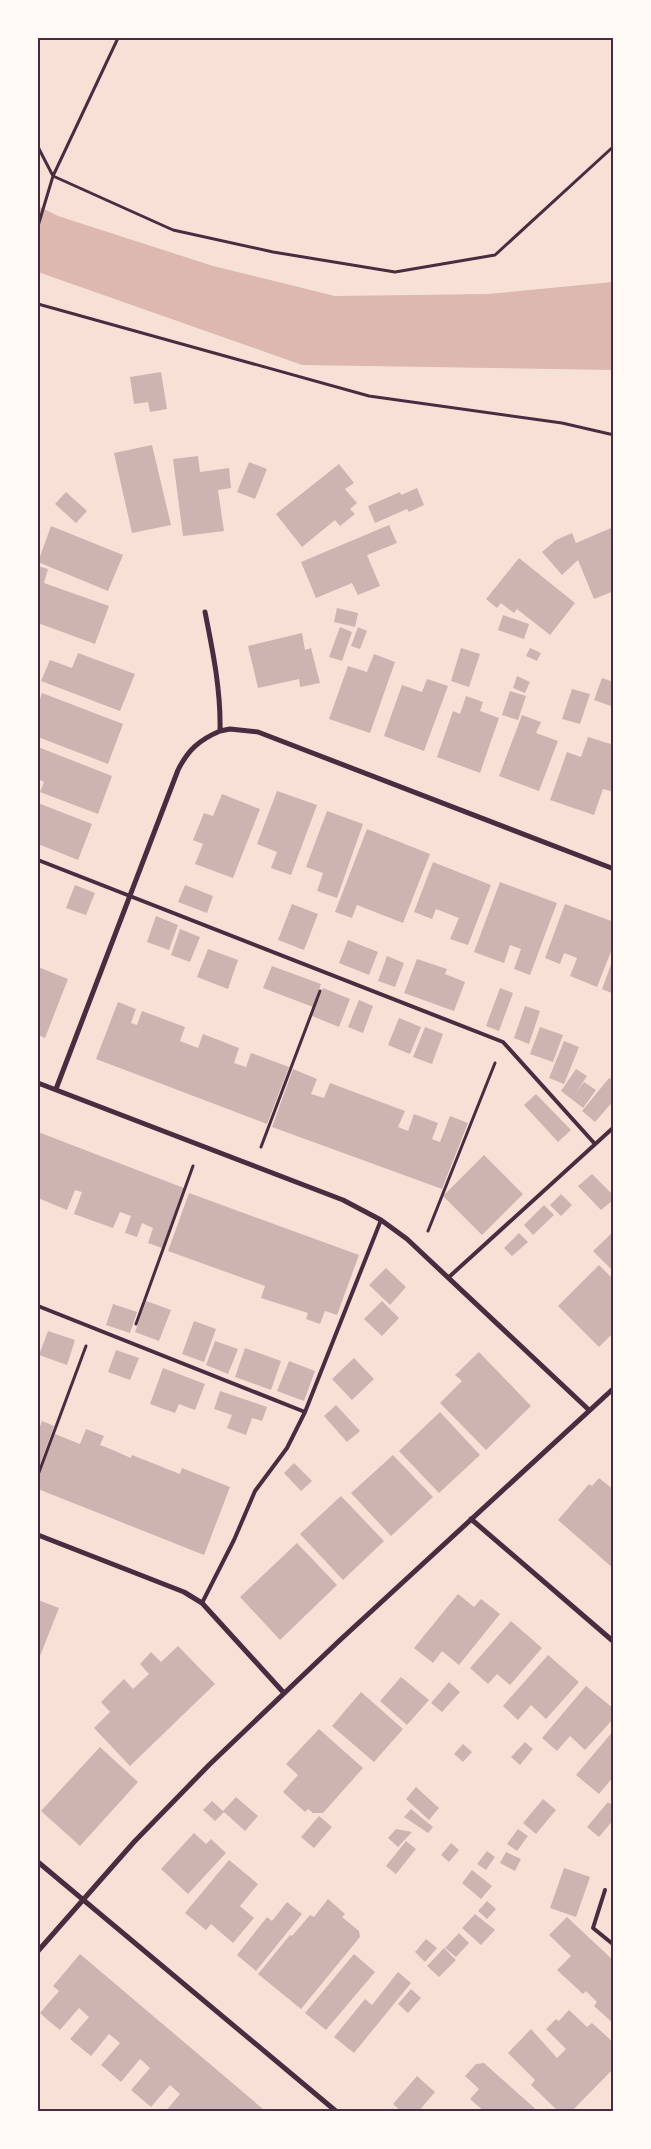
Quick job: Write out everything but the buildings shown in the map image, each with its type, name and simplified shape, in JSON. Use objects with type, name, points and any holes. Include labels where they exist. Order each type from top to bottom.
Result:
[{"type":"street","points":[[205,612],[221,706],[220,731]]},
{"type":"street","points":[[56,1089],[178,770],[187,753],[196,743],[220,731],[230,729],[258,732],[614,869]]},
{"type":"street","points":[[38,1083],[343,1200],[381,1220],[420,1250],[589,1410]]},
{"type":"street","points":[[38,1952],[155,1821],[284,1693],[614,1388]]},
{"type":"street","points":[[471,1519],[614,1642]]},
{"type":"street","points":[[38,1535],[184,1592],[202,1604],[284,1693]]},
{"type":"street","points":[[38,1862],[337,2112]]},
{"type":"lane","points":[[38,860],[130,894],[503,1042],[595,1144]]},
{"type":"lane","points":[[449,1277],[614,1127]]},
{"type":"lane","points":[[202,1604],[255,1491],[287,1448],[305,1412],[381,1220]]},
{"type":"lane","points":[[38,1306],[305,1412]]},
{"type":"lane","points":[[605,1890],[593,1928],[614,1946]]},
{"type":"path","points":[[38,226],[53,176],[118,38]]},
{"type":"path","points":[[38,147],[53,176],[173,230],[273,252],[395,272],[495,255],[614,146]]},
{"type":"path","points":[[38,304],[369,396],[562,423],[614,435]]},
{"type":"path","points":[[255,1165],[327,972]]},
{"type":"path","points":[[420,1250],[503,1042]]},
{"type":"path","points":[[130,1341],[201,1144]]},
{"type":"path","points":[[38,1474],[93,1327]]},
{"type":"shaded area","points":[[38,206],[58,216],[213,266],[335,296],[488,294],[613,282],[613,370],[302,365],[38,272]]}]
